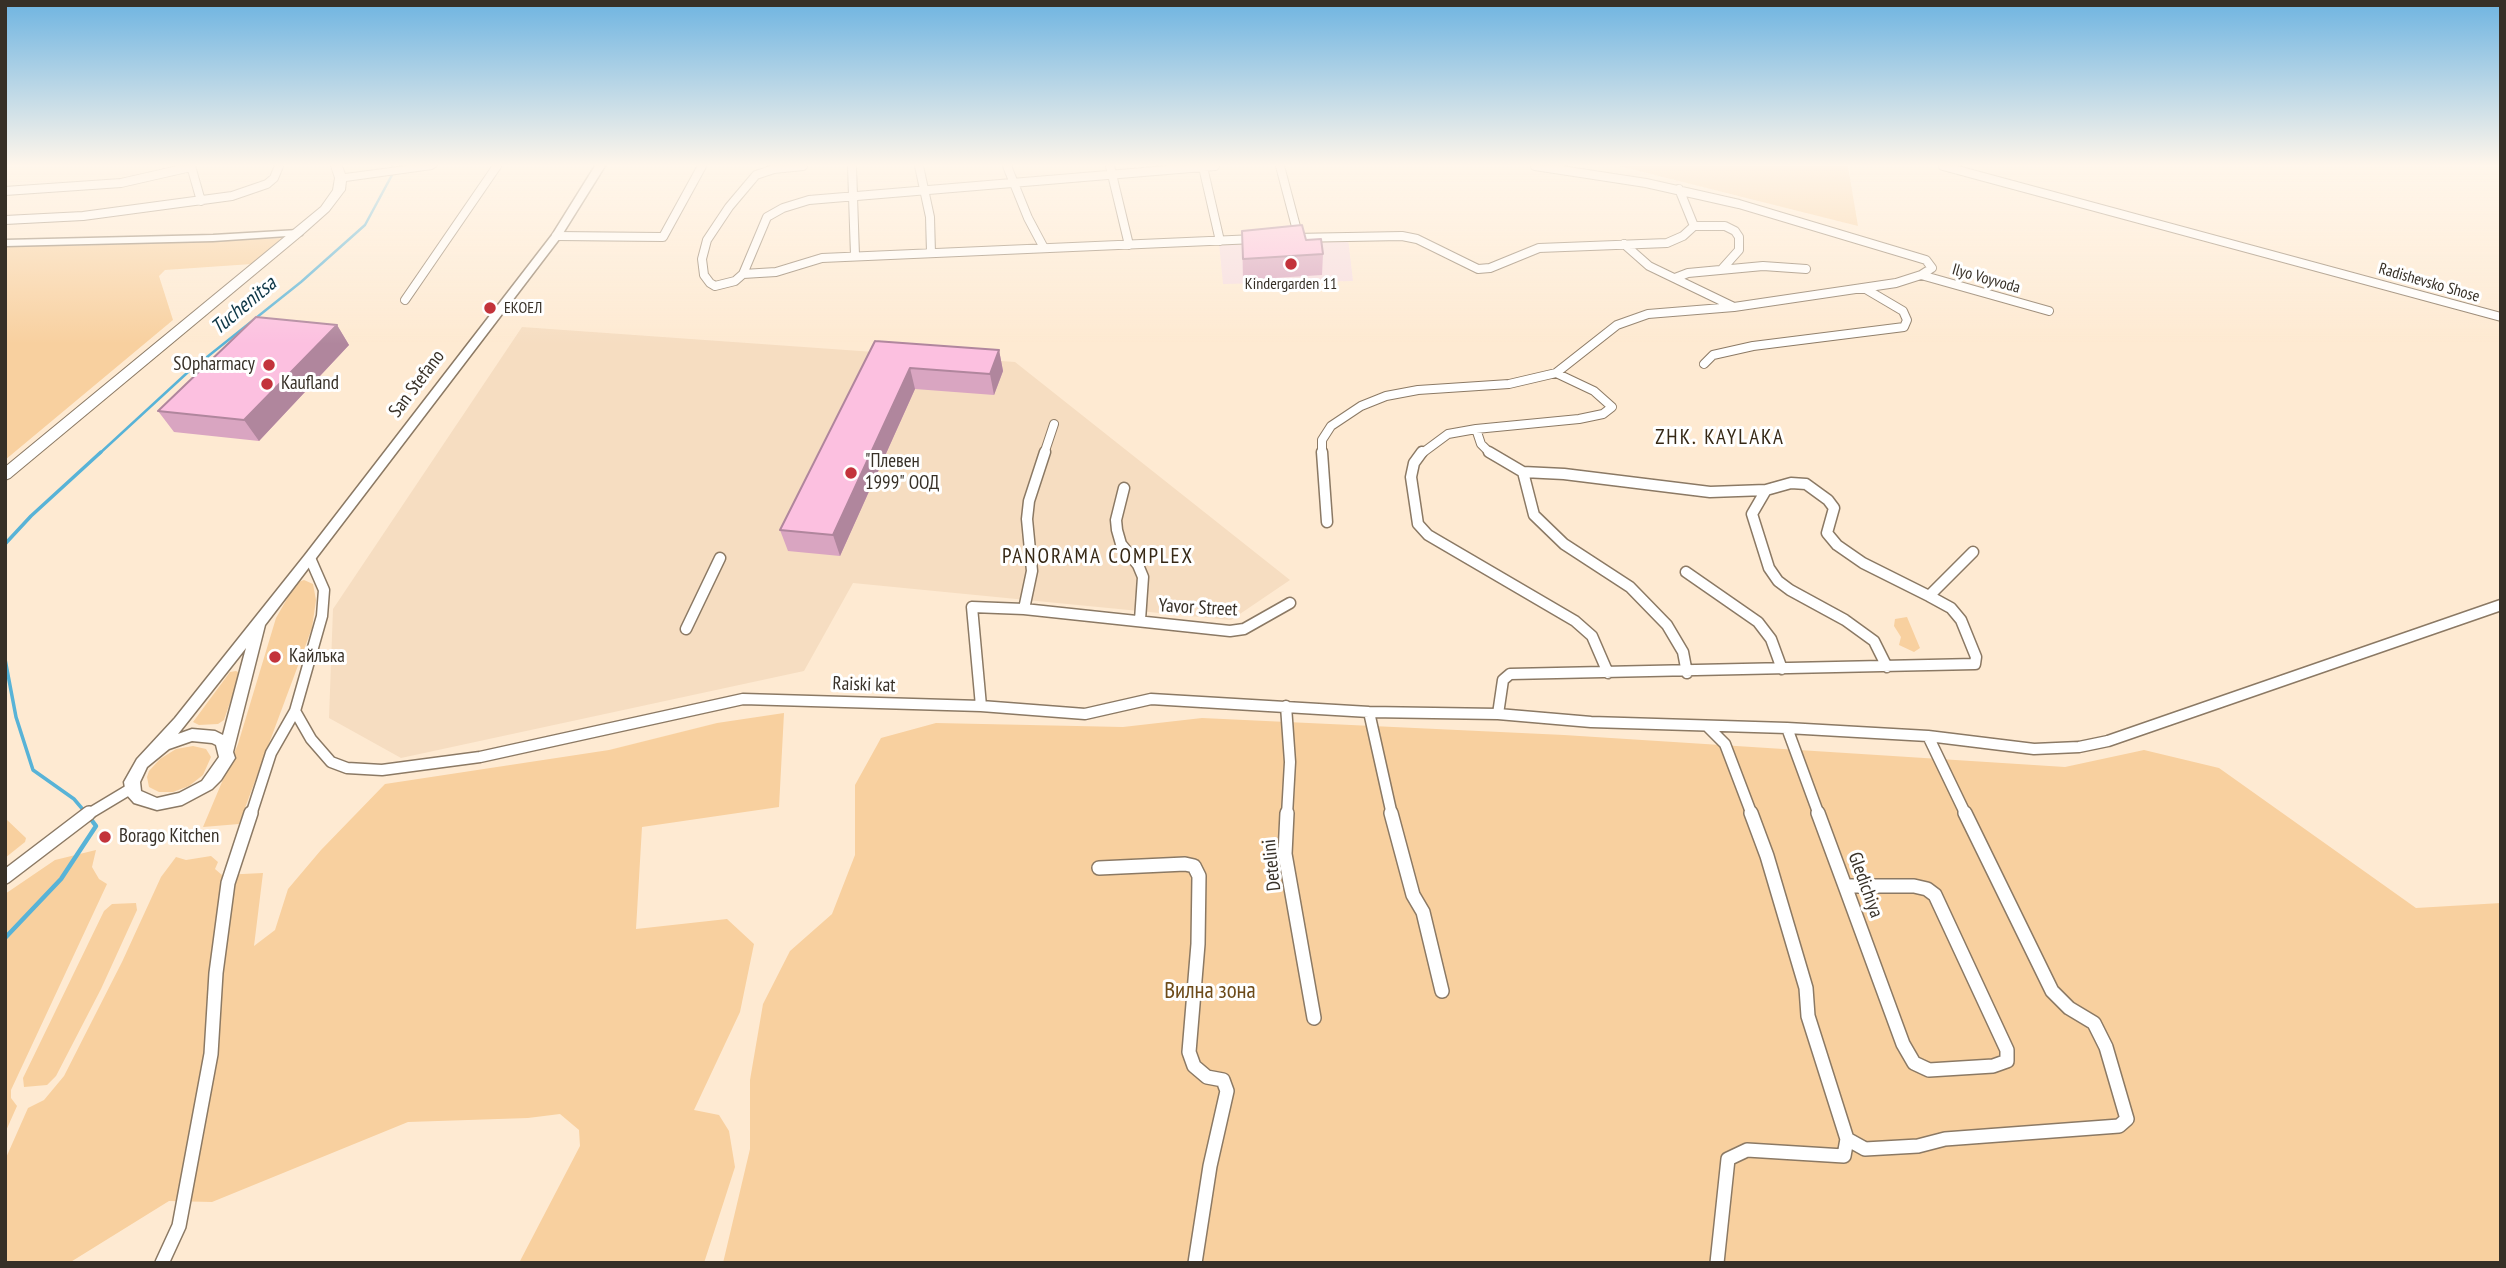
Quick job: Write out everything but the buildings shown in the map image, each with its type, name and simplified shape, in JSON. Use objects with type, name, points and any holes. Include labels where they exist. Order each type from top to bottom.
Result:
[{"type":"main road","points":[[5,475],[307,225]]},
{"type":"main road","points":[[5,484],[74,420]]},
{"type":"street","points":[[405,300],[457,225]]},
{"type":"street","name":"San Stefano","points":[[142,763],[180,722],[260,622],[563,225]]},
{"type":"street","points":[[556,236],[663,237],[669,225]]},
{"type":"street","points":[[716,225],[706,240],[702,259],[705,278],[715,286],[725,285],[743,274],[776,272],[822,258],[1263,239]]},
{"type":"street","points":[[743,274],[764,225]]},
{"type":"street","points":[[854,225],[856,256]]},
{"type":"street","points":[[930,225],[931,253]]},
{"type":"street","points":[[1032,225],[1044,248]]},
{"type":"street","points":[[1124,225],[1129,245]]},
{"type":"street","points":[[1216,225],[1220,241]]},
{"type":"street","points":[[1296,225],[1299,238]]},
{"type":"street","name":"Ilyo Voyvoda","points":[[1810,225],[1926,260],[1932,268],[1921,275]]},
{"type":"street","name":"Radishevsko Shose","points":[[2162,225],[2501,317]]},
{"type":"street","points":[[1287,238],[1402,236],[1417,239],[1478,269],[1490,268],[1539,248],[1667,243],[1683,236],[1694,226],[1725,226],[1735,231],[1739,237],[1739,250],[1722,269]]},
{"type":"street","points":[[5,243],[298,233]]},
{"type":"street","points":[[1624,244],[1649,266],[1734,307]]},
{"type":"street","points":[[1675,278],[1688,273],[1763,266],[1806,269]]},
{"type":"street","points":[[1327,522],[1321,470],[1322,440],[1331,426],[1361,406],[1386,396],[1418,390],[1509,384],[1556,373],[1617,324],[1648,314],[1734,307],[1864,288],[1921,275]]},
{"type":"street","name":"Ilyo Voyvoda","points":[[1921,275],[2049,311]]},
{"type":"street","points":[[1704,364],[1713,355],[1753,346],[1904,327],[1907,320],[1903,311],[1864,288]]},
{"type":"street","points":[[1556,373],[1594,391],[1612,407],[1603,414],[1579,419],[1476,429],[1448,435],[1423,451],[1414,463],[1410,477],[1418,524],[1428,535],[1574,621],[1592,636],[1608,673]]},
{"type":"street","points":[[1024,609],[1032,571],[1027,519],[1029,501],[1054,424]]},
{"type":"street","points":[[1476,429],[1481,443],[1493,456],[1523,472],[1564,474],[1710,492],[1766,490],[1791,483],[1806,484],[1819,492],[1834,508],[1828,533],[1837,545],[1864,563],[1956,607],[1976,657],[1975,664],[1967,667],[1510,674],[1503,680],[1498,714]]},
{"type":"street","points":[[1523,472],[1534,515],[1564,544],[1630,587],[1667,625],[1683,652],[1687,673]]},
{"type":"street","points":[[1124,488],[1116,520],[1117,530],[1121,544],[1138,565],[1143,577],[1140,620]]},
{"type":"street","points":[[1766,490],[1752,514],[1769,568],[1803,599],[1861,630],[1874,641],[1888,667]]},
{"type":"street","points":[[1929,596],[1973,552]]},
{"type":"street","points":[[162,1263],[178,1226],[211,1054],[216,973],[228,883],[271,753],[295,710],[324,603],[321,582],[310,558]]},
{"type":"street","points":[[686,629],[720,558]]},
{"type":"street","points":[[1686,572],[1758,622],[1771,639],[1782,669]]},
{"type":"street","name":"Yavor Street","points":[[981,706],[972,607],[1024,609],[1230,631],[1244,629],[1290,603]]},
{"type":"street","name":"Raiski kat","points":[[295,710],[311,739],[331,762],[347,768],[382,769],[480,757],[743,699],[981,706],[1085,714],[1151,699],[1369,712],[1498,714],[1591,722],[1787,728],[1928,736],[2034,749],[2079,747],[2108,741],[2501,605]]},
{"type":"street","name":"San Stefano","points":[[132,788],[139,798],[157,804],[182,799],[207,785],[216,776],[227,758],[226,749],[260,622]]},
{"type":"street","name":"Detelini","points":[[1286,706],[1290,762],[1285,854],[1314,1018]]},
{"type":"street","points":[[1369,712],[1399,847],[1413,895],[1423,912],[1442,991]]},
{"type":"street","points":[[1708,727],[1725,744],[1768,856],[1806,988],[1808,1016],[1847,1139],[1844,1156],[1747,1150],[1728,1159],[1717,1263]]},
{"type":"street","name":"Gledichiya","points":[[1787,728],[1845,886],[1908,1056],[1914,1063],[1929,1070],[2000,1064],[2007,1061],[2007,1050],[1935,895],[1927,889],[1914,886],[1845,886]]},
{"type":"street","points":[[5,877],[96,808],[132,788],[134,776],[142,763],[164,745],[192,735],[215,737],[223,742],[226,749]]},
{"type":"street","points":[[1847,1139],[1866,1149],[1918,1146],[1945,1139],[2119,1126],[2127,1119],[2106,1046],[2094,1023],[2069,1008],[2052,991],[1928,736]]},
{"type":"street","points":[[1099,868],[1185,864],[1194,866],[1199,876],[1198,944],[1189,1052],[1194,1066],[1207,1077],[1223,1080],[1227,1091],[1210,1167],[1195,1263]]},
{"type":"shaded area","points":[[1348,238],[1353,281],[1223,284],[1219,243]]},
{"type":"shaded area","points":[[522,327],[1015,362],[1290,580],[1231,620],[853,583],[804,671],[401,758],[329,718],[333,609]]},
{"type":"green space","points":[[285,238],[252,264],[165,270],[159,276],[173,320],[5,460],[5,244],[72,246]]},
{"type":"green space","points":[[304,580],[313,584],[316,600],[312,628],[239,824],[203,827],[238,744],[276,618],[296,583]]},
{"type":"green space","points":[[1907,617],[1920,648],[1914,652],[1899,645],[1901,637],[1894,626],[1895,619]]},
{"type":"green space","points":[[230,672],[240,673],[224,720],[218,724],[199,725],[193,722]]},
{"type":"green space","points":[[784,713],[779,807],[642,827],[636,929],[727,919],[754,944],[740,1012],[694,1110],[719,1115],[729,1131],[735,1167],[704,1263],[519,1263],[580,1146],[579,1130],[560,1114],[528,1118],[408,1122],[212,1202],[169,1201],[69,1263],[5,1263],[5,1160],[28,1108],[44,1100],[64,1076],[122,962],[161,877],[176,857],[186,860],[211,856],[218,862],[215,869],[222,875],[263,873],[254,946],[275,930],[288,889],[321,850],[385,784],[609,750],[717,723]]},
{"type":"green space","name":"Вилна зона","points":[[1202,718],[1564,735],[2065,767],[2144,750],[2219,768],[2416,908],[2501,903],[2501,1263],[723,1263],[750,1149],[750,1080],[763,1004],[790,951],[832,914],[855,855],[855,785],[881,738],[936,723],[1123,727]]},
{"type":"green space","points":[[193,746],[206,749],[211,757],[203,775],[189,786],[173,792],[159,792],[149,787],[149,771],[160,759],[176,749]]},
{"type":"green space","points":[[5,818],[26,838],[25,842],[5,858]]},
{"type":"green space","points":[[96,850],[92,867],[99,879],[107,884],[11,1090],[11,1098],[17,1106],[5,1133],[5,894],[55,860]]},
{"type":"green space","points":[[136,903],[137,910],[101,989],[56,1076],[47,1085],[24,1087],[23,1078],[104,911],[112,904]]},
{"type":"waterway","name":"Tuchenitsa","points":[[99,454],[187,373],[301,282],[365,225]]},
{"type":"waterway","name":"Tuchenitsa","points":[[5,544],[31,516],[101,452]]},
{"type":"waterway","name":"Tuchenitsa","points":[[5,659],[16,717],[33,770],[74,799],[85,812]]},
{"type":"waterway","name":"Tuchenitsa","points":[[5,938],[61,879],[96,826],[90,818]]},
{"type":"place","name":"Kindergarden 11","points":[[1291,264]]},
{"type":"place","name":"ЕКОЕЛ","points":[[490,308]]},
{"type":"place","name":"SOpharmacy","points":[[269,365]]},
{"type":"place","name":"Kaufland","points":[[267,384]]},
{"type":"place","name":"\"Плевен 1999\" ООД","points":[[851,473]]},
{"type":"place","name":"Кайлъка","points":[[275,657]]},
{"type":"place","name":"Borago Kitchen","points":[[105,837]]},
{"type":"district","name":"ZHK. KAYLAKA","points":[[1720,438]]},
{"type":"district","name":"PANORAMA COMPLEX","points":[[1098,557]]}]
